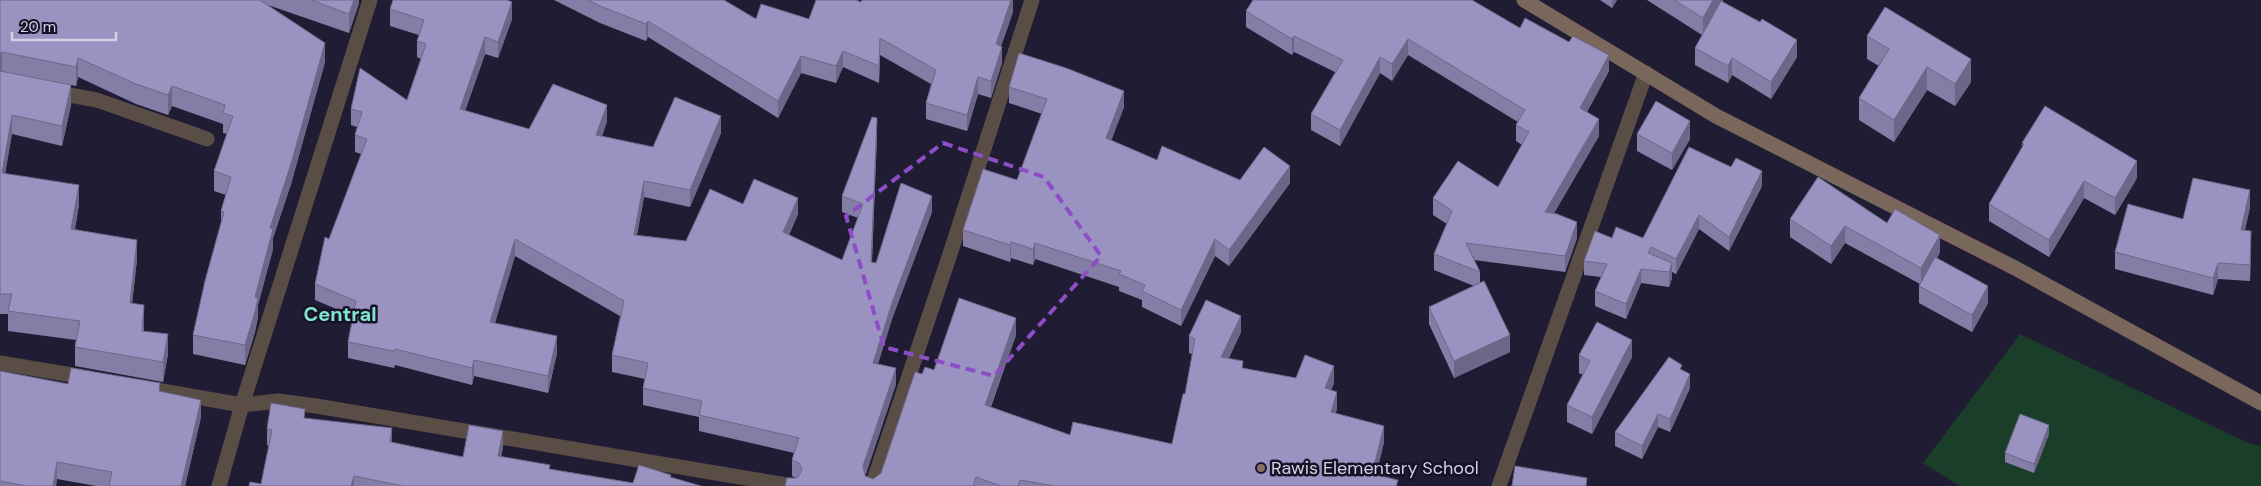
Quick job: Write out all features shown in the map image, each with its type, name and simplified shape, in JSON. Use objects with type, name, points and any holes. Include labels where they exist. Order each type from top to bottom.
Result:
[{"type":"main road","points":[[1524,0],[1716,116],[2015,268],[2261,403]]},
{"type":"street","points":[[219,486],[242,405],[370,0]]},
{"type":"street","points":[[872,486],[949,257],[1032,0]]},
{"type":"street","points":[[1499,486],[1646,73]]},
{"type":"street","points":[[39,89],[96,100],[207,139]]},
{"type":"street","points":[[0,362],[106,381]]},
{"type":"street","points":[[126,385],[242,405],[278,401],[316,406],[793,486]]},
{"type":"highlighted area","points":[[943,143],[1044,177],[1101,256],[994,376],[884,347],[846,216]]},
{"type":"green space","points":[[2020,334],[2248,443],[2261,446],[2261,486],[1960,486],[1923,463]]},
{"type":"building","points":[[0,0],[260,0],[325,43],[291,164],[270,228],[273,229],[255,297],[258,298],[255,312],[245,345],[193,335],[205,281],[224,212],[221,211],[231,177],[214,171],[233,116],[223,113],[225,105],[172,86],[168,95],[136,84],[78,58],[76,67],[0,53]]},
{"type":"building","points":[[311,0],[354,0],[349,14]]},
{"type":"building","points":[[393,0],[507,0],[512,2],[498,42],[485,37],[460,109],[529,129],[553,84],[607,105],[596,135],[653,147],[675,97],[721,116],[690,190],[644,181],[634,235],[686,241],[710,189],[743,204],[754,179],[798,198],[783,232],[842,260],[863,204],[842,196],[872,117],[877,118],[871,262],[876,263],[901,183],[932,196],[892,303],[873,363],[896,368],[863,466],[865,476],[873,479],[881,473],[915,372],[922,374],[925,367],[934,370],[959,298],[1016,318],[985,405],[1070,435],[1073,422],[1172,444],[1183,394],[1185,394],[1195,339],[1189,336],[1206,300],[1241,316],[1221,357],[1243,361],[1242,368],[1296,378],[1305,355],[1334,366],[1325,388],[1337,392],[1331,412],[1384,426],[1372,474],[1398,480],[1396,486],[1055,486],[1020,480],[1018,486],[1001,486],[976,477],[973,486],[785,486],[787,478],[797,478],[802,470],[799,463],[792,460],[799,438],[699,415],[702,401],[643,388],[648,363],[612,355],[624,301],[515,239],[490,322],[557,336],[548,376],[474,360],[472,368],[395,349],[394,351],[348,342],[356,301],[315,284],[325,237],[329,239],[367,139],[355,135],[362,112],[351,109],[360,68],[407,100],[426,44],[417,41],[424,20],[390,9]]},
{"type":"building","points":[[588,0],[724,0],[756,19],[761,4],[809,19],[816,0],[856,0],[861,2],[862,0],[1011,0],[996,44],[1002,47],[991,81],[978,77],[967,115],[926,103],[936,70],[880,38],[879,66],[843,51],[836,66],[801,56],[778,101],[648,21],[646,24]]},
{"type":"building","points":[[1253,0],[1472,0],[1520,28],[1525,18],[1569,42],[1573,36],[1609,55],[1580,108],[1599,119],[1545,212],[1557,214],[1577,222],[1565,256],[1466,243],[1480,272],[1434,254],[1452,211],[1433,198],[1458,161],[1498,187],[1529,132],[1516,125],[1525,110],[1408,39],[1392,64],[1380,57],[1340,130],[1311,114],[1343,60],[1294,36],[1292,39],[1246,11]]},
{"type":"building","points":[[1674,0],[1713,0],[1703,18]]},
{"type":"building","points":[[1721,1],[1760,22],[1762,19],[1797,40],[1771,82],[1732,58],[1728,66],[1695,48]]},
{"type":"building","points":[[1885,7],[1971,59],[1955,84],[1927,67],[1894,120],[1859,98],[1889,49],[1867,36]]},
{"type":"building","points":[[1019,53],[1066,68],[1124,91],[1106,138],[1157,160],[1162,146],[1240,180],[1264,147],[1290,166],[1229,250],[1215,239],[1181,310],[1142,291],[1145,285],[1119,274],[1121,271],[1035,243],[1033,249],[1011,242],[1010,245],[963,230],[983,169],[1017,180],[1047,99],[1009,87]]},
{"type":"building","points":[[0,71],[71,85],[62,126],[12,115],[2,173],[79,185],[71,229],[137,240],[130,303],[144,305],[142,331],[168,334],[163,362],[75,347],[80,321],[8,311],[12,294],[0,294]]},
{"type":"building","points":[[1656,101],[1690,121],[1672,153],[1637,134]]},
{"type":"building","points":[[2045,106],[2137,161],[2115,198],[2084,181],[2049,240],[1989,204],[2024,144],[2022,143]]},
{"type":"building","points":[[1689,147],[1731,167],[1736,158],[1762,171],[1729,237],[1699,215],[1676,259],[1651,247],[1648,253],[1672,263],[1669,272],[1641,269],[1626,304],[1595,291],[1607,264],[1584,261],[1595,231],[1612,238],[1616,227],[1643,238]]},
{"type":"building","points":[[1818,177],[1887,223],[1895,209],[1940,235],[1921,268],[1845,226],[1831,246],[1790,219]]},
{"type":"building","points":[[2193,178],[2250,190],[2241,230],[2251,231],[2250,265],[2218,263],[2213,278],[2115,252],[2128,204],[2183,219]]},
{"type":"building","points":[[1935,257],[1988,286],[1972,315],[1919,286]]},
{"type":"building","points":[[1484,281],[1510,335],[1454,361],[1429,307]]},
{"type":"building","points":[[1597,322],[1632,340],[1592,417],[1567,405],[1590,361],[1579,355]]},
{"type":"building","points":[[1669,357],[1682,365],[1680,369],[1690,374],[1670,419],[1658,414],[1642,446],[1615,432]]},
{"type":"building","points":[[71,368],[160,383],[159,391],[201,400],[181,486],[109,486],[112,472],[57,462],[53,486],[27,486],[0,481],[0,371],[68,384]]},
{"type":"building","points":[[271,403],[305,409],[304,418],[392,428],[390,442],[463,457],[469,425],[503,431],[498,456],[550,465],[549,469],[633,483],[639,465],[701,486],[403,486],[354,476],[351,486],[249,486],[250,482],[261,484],[272,430],[267,429]]},
{"type":"building","points":[[2020,414],[2049,425],[2034,464],[2005,453]]},
{"type":"building","points":[[1515,466],[1587,478],[1586,486],[1512,486]]},
{"type":"place","name":"Rawis Elementary School","points":[[1261,468]]},
{"type":"district","name":"Central","points":[[340,314]]}]
